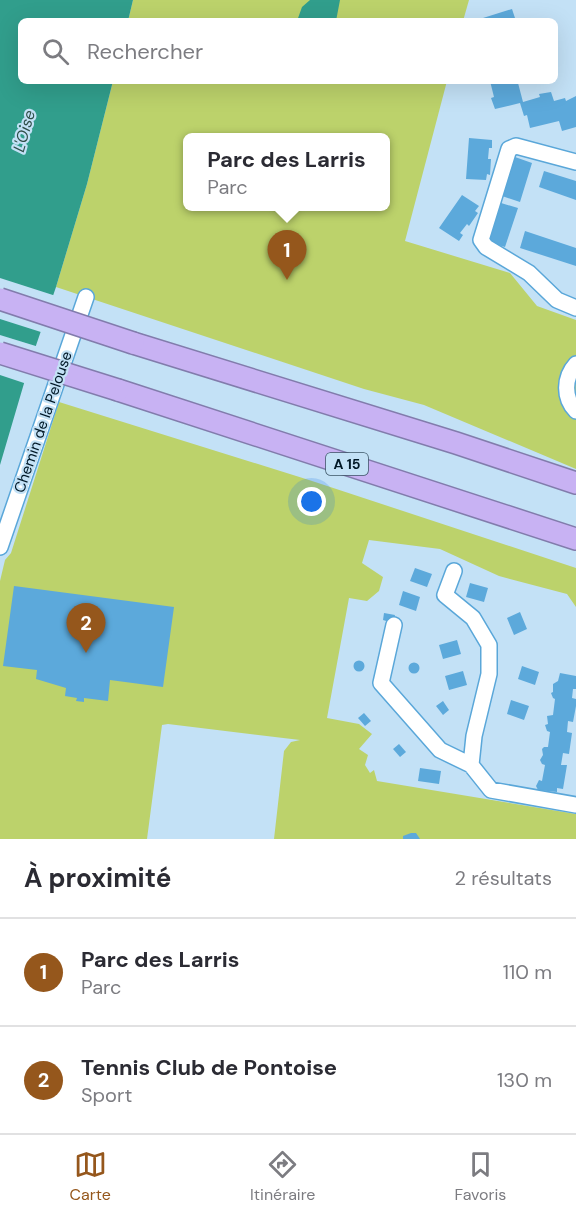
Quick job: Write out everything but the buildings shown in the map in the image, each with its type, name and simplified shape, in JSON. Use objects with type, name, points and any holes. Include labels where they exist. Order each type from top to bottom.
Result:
[{"type":"highway","points":[[0,299],[576,483]]},
{"type":"highway","name":"A 15","points":[[0,353],[576,539]]},
{"type":"street","points":[[576,162],[516,146],[509,149],[481,240],[486,247],[528,273],[557,300],[576,308]]},
{"type":"street","name":"Chemin de la Pelouse","points":[[0,547],[86,297]]},
{"type":"street","points":[[576,364],[569,376],[567,392],[569,402],[576,411]]},
{"type":"street","points":[[454,571],[445,595],[473,618],[489,645],[489,674],[474,736],[471,765]]},
{"type":"street","points":[[394,625],[381,683],[440,750],[471,765],[491,790],[575,801]]},
{"type":"shaded area","points":[[133,0],[469,0],[464,18],[129,18]]},
{"type":"shaded area","points":[[112,84],[446,84],[405,241],[510,273],[537,306],[576,320],[576,469],[424,405],[364,389],[56,287],[87,184]]},
{"type":"shaded area","points":[[59,402],[309,480],[576,568],[576,607],[567,594],[499,576],[440,549],[369,540],[362,563],[383,577],[379,591],[367,601],[349,598],[327,718],[359,724],[372,734],[359,749],[368,755],[365,765],[370,773],[374,770],[377,781],[576,814],[576,839],[274,839],[284,751],[291,742],[300,740],[168,724],[162,725],[147,839],[0,839],[0,581],[5,560],[11,553]]},
{"type":"water","name":"L'Oise","points":[[0,0],[133,0],[129,18],[18,18],[18,84],[112,84],[87,184],[0,465]]},
{"type":"water","points":[[310,0],[340,0],[337,18],[298,18],[302,7]]},
{"type":"pier","points":[[0,278],[56,296],[44,333],[0,319]]},
{"type":"pier","points":[[0,335],[39,347],[27,384],[0,375]]},
{"type":"place","name":"Parc des Larris","points":[[287,280]]},
{"type":"place","name":"Tennis Club de Pontoise","points":[[86,653]]}]
